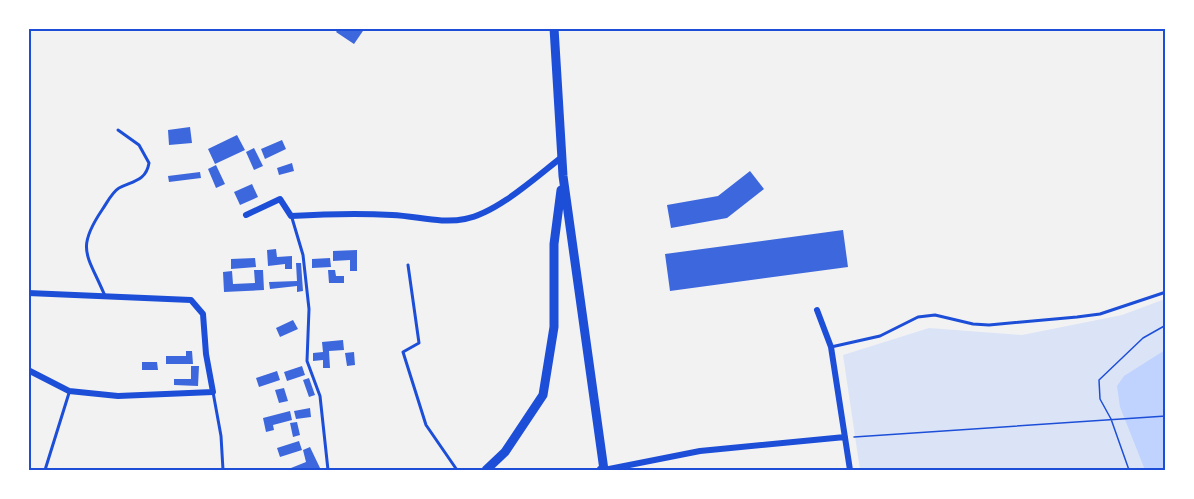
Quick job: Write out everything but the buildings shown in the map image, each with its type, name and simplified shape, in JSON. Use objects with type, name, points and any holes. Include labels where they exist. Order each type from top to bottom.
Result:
[{"type":"main road","points":[[554,28],[563,176],[603,470]]},
{"type":"main road","points":[[486,471],[505,452],[543,395],[555,327],[554,244],[563,176]]},
{"type":"street","points":[[246,215],[280,199],[291,216],[334,213],[394,215],[439,221],[467,219],[501,202],[562,158]]},
{"type":"street","points":[[28,293],[191,300],[203,314],[206,354],[213,392],[118,396],[69,391],[28,370]]},
{"type":"street","points":[[817,310],[831,347],[850,471]]},
{"type":"street","points":[[603,470],[700,451],[844,437]]},
{"type":"lane","points":[[106,298],[86,251],[85,240],[116,189],[140,180],[147,173],[149,163],[139,145],[118,130]]},
{"type":"lane","points":[[291,216],[303,255],[309,309],[307,361],[320,396],[327,471]]},
{"type":"lane","points":[[408,265],[418,343],[403,352],[426,425],[457,471]]},
{"type":"lane","points":[[831,347],[880,336],[918,317],[934,315],[973,324],[989,325],[1077,317],[1100,314],[1166,292]]},
{"type":"lane","points":[[45,471],[69,391]]},
{"type":"lane","points":[[213,392],[221,436],[223,471]]},
{"type":"path","points":[[1129,471],[1111,419],[1100,399],[1099,380],[1143,338],[1166,325]]},
{"type":"path","points":[[844,437],[1166,416]]},
{"type":"shaded area","points":[[1165,299],[1165,470],[860,470],[843,355],[929,328],[1022,335],[1122,315]]},
{"type":"water","points":[[1165,350],[1165,470],[1145,470],[1120,407],[1117,386],[1124,376]]}]
